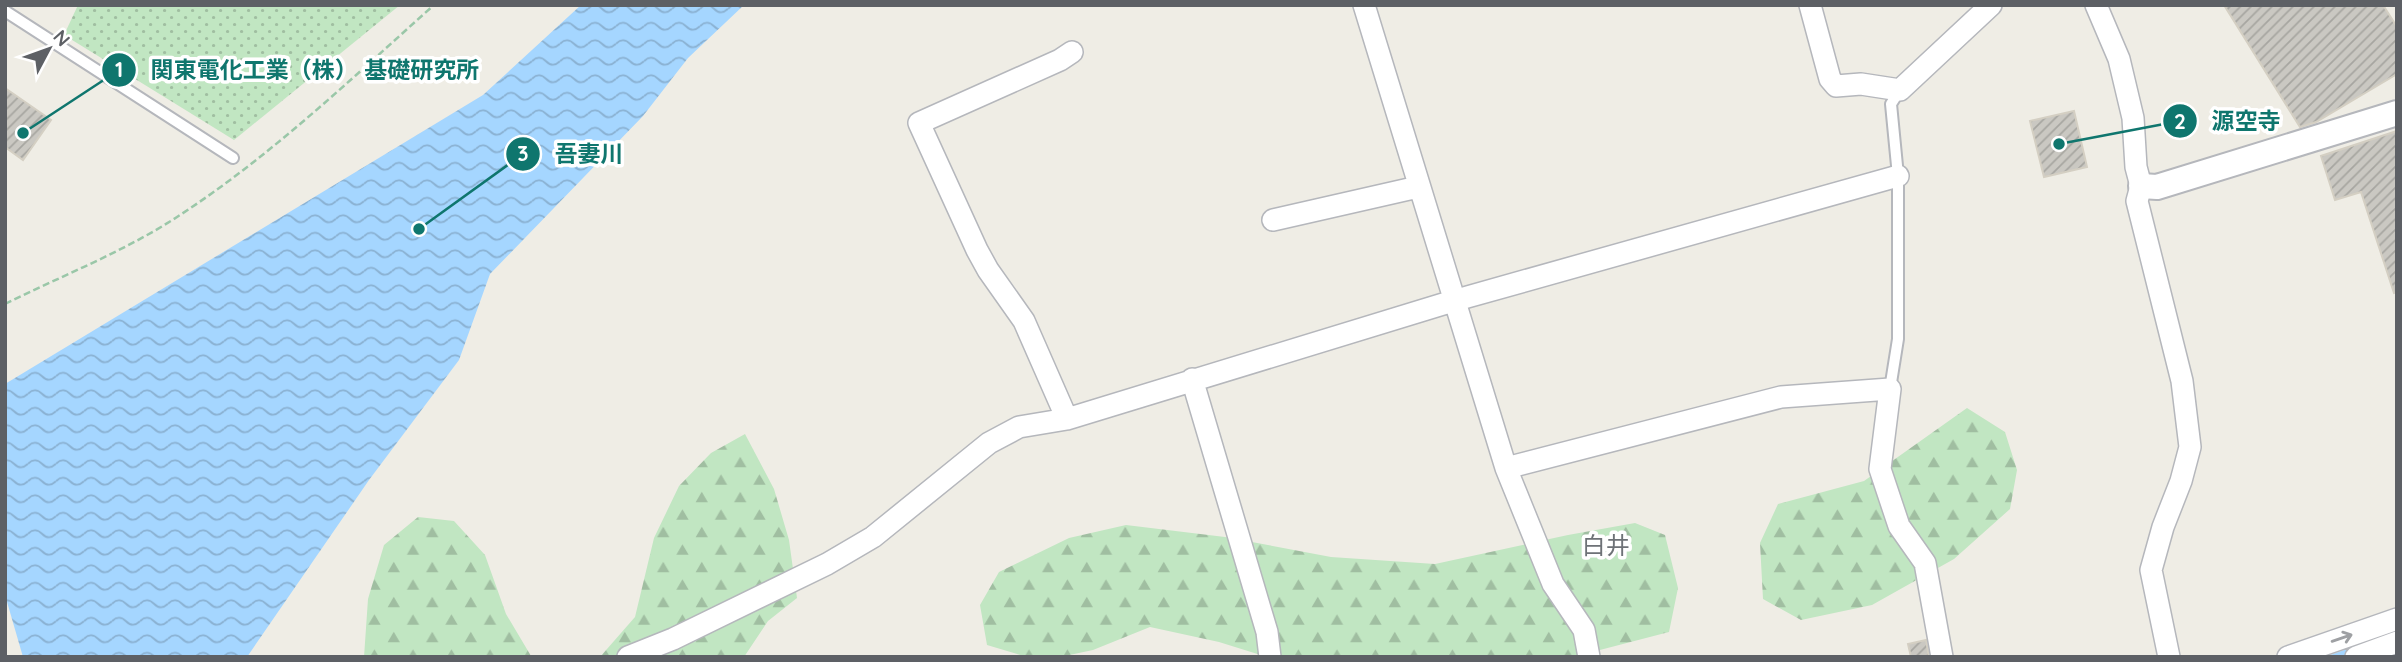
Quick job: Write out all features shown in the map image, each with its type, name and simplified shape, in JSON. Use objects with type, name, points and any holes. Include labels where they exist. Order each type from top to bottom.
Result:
[{"type":"street","points":[[1364,5],[1506,468],[1553,583],[1584,630],[1589,657]]},
{"type":"street","points":[[1810,5],[1830,79],[1836,86],[1861,85],[1900,90],[1991,5]]},
{"type":"street","points":[[2096,5],[2119,59],[2133,118],[2136,167],[2141,186],[2137,201],[2182,381],[2190,447],[2151,570],[2169,657]]},
{"type":"street","points":[[1067,419],[1024,321],[977,250],[919,123],[1060,60],[1072,52]]},
{"type":"street","points":[[2141,186],[2157,187],[2397,113]]},
{"type":"street","points":[[628,657],[673,639],[815,570],[873,537],[989,443],[1019,427],[1067,419],[1453,301],[1898,176]]},
{"type":"street","points":[[1273,220],[1418,187]]},
{"type":"street","points":[[1192,379],[1268,632],[1270,657]]},
{"type":"street","points":[[1506,468],[1781,397],[1889,389],[1880,469],[1899,526],[1925,563],[1942,657]]},
{"type":"street","points":[[2288,657],[2397,619]]},
{"type":"street","points":[[2356,657],[2397,642]]},
{"type":"lane","points":[[5,11],[233,158]]},
{"type":"lane","points":[[1889,389],[1898,339],[1898,176],[1891,104],[1900,90]]},
{"type":"path","points":[[5,304],[130,244],[180,216],[253,163],[434,5]]},
{"type":"green space","points":[[78,5],[400,5],[234,140],[64,35]]},
{"type":"green space","points":[[1967,408],[2005,432],[2017,470],[2010,509],[1954,559],[1872,605],[1801,620],[1763,599],[1760,543],[1778,504],[1864,481]]},
{"type":"green space","points":[[745,434],[774,489],[789,540],[797,598],[768,621],[744,657],[600,657],[635,617],[654,538],[679,486],[711,453]]},
{"type":"green space","points":[[418,517],[454,521],[485,555],[506,614],[533,657],[364,657],[368,599],[384,545]]},
{"type":"green space","points":[[1635,523],[1665,535],[1678,588],[1669,632],[1573,657],[1267,657],[1219,642],[1150,627],[1093,650],[1060,657],[1027,657],[987,645],[980,605],[999,572],[1069,538],[1126,525],[1225,537],[1331,557],[1435,564]]},
{"type":"water","points":[[581,5],[744,5],[688,58],[643,116],[490,274],[459,360],[369,480],[247,657],[23,657],[5,595],[5,384],[483,95]]},
{"type":"building","points":[[2224,5],[2383,5],[2397,27],[2397,74],[2316,122],[2300,127]]},
{"type":"building","points":[[5,88],[51,120],[23,160],[5,147]]},
{"type":"building","points":[[2074,111],[2087,167],[2044,177],[2030,121]]},
{"type":"building","points":[[2397,131],[2397,292],[2394,293],[2361,192],[2335,200],[2321,156]]},
{"type":"building","points":[[1926,640],[1929,657],[1911,657],[1908,644]]},
{"type":"waterway","points":[[2332,657],[2354,649]]},
{"type":"place","name":"関東電化工業（株） 基礎研究所","points":[[23,133]]},
{"type":"place","name":"源空寺","points":[[2059,144]]},
{"type":"place","name":"吾妻川","points":[[419,229]]},
{"type":"district","name":"白井","points":[[1606,546]]}]
